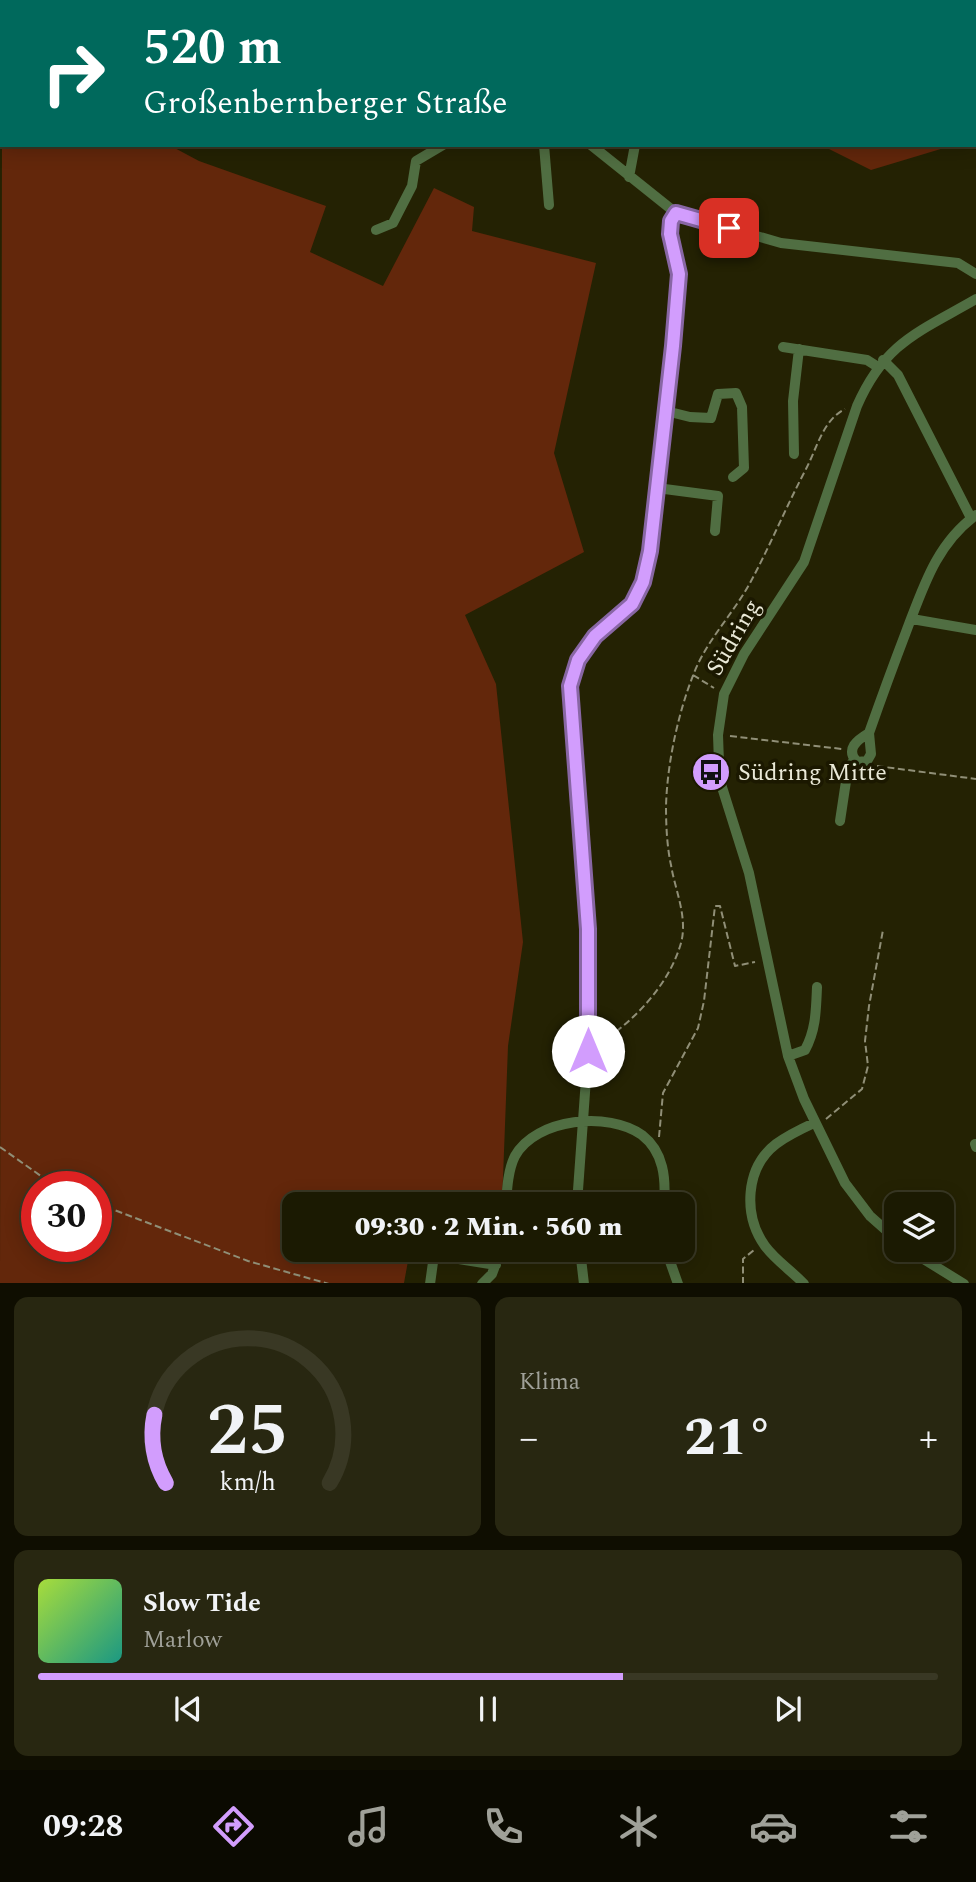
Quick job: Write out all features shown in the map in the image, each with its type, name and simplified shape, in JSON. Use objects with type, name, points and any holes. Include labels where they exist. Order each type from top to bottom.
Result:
[{"type":"street","points":[[376,230],[393,223],[412,186],[416,161],[439,147]]},
{"type":"street","points":[[544,147],[549,205]]},
{"type":"street","points":[[593,147],[676,213],[781,243],[958,263],[976,274]]},
{"type":"street","points":[[629,177],[635,147]]},
{"type":"street","points":[[578,1192],[588,1051],[588,929],[570,686],[578,660],[595,636],[632,604],[643,582],[650,551],[679,274],[670,234],[671,221],[676,213]]},
{"type":"street","name":"Südring","points":[[884,1228],[870,1216],[845,1183],[814,1123],[788,1056],[749,873],[722,784],[718,735],[724,694],[744,654],[804,562],[857,406],[880,363],[915,333],[976,299]]},
{"type":"street","points":[[783,347],[880,363],[898,375],[973,516],[952,537],[934,561],[869,733],[871,754],[867,761],[857,762],[853,755]]},
{"type":"street","points":[[794,454],[793,401],[799,349]]},
{"type":"street","points":[[666,411],[690,417],[711,418],[718,394],[737,393],[741,407],[744,468],[733,477]]},
{"type":"street","points":[[657,488],[718,496],[715,531]]},
{"type":"street","points":[[912,619],[976,629]]},
{"type":"street","points":[[840,821],[848,768],[855,743],[869,733]]},
{"type":"street","points":[[788,1056],[805,1050],[810,1041],[814,1030],[817,987]]},
{"type":"street","points":[[507,1192],[514,1157],[527,1141],[546,1130],[584,1122],[624,1125],[644,1136],[658,1155],[666,1178],[665,1192]]},
{"type":"street","points":[[804,1283],[776,1260],[763,1243],[753,1224],[749,1197],[758,1166],[775,1145],[814,1123]]},
{"type":"street","points":[[430,1283],[434,1255],[494,1274]]},
{"type":"street","points":[[581,1262],[584,1283]]},
{"type":"street","points":[[670,1262],[678,1283]]},
{"type":"street","points":[[929,1262],[964,1283]]},
{"type":"street","points":[[482,1283],[494,1274]]},
{"type":"path","points":[[693,675],[724,694]]},
{"type":"path","points":[[718,735],[853,755]]},
{"type":"path","points":[[867,761],[876,766],[976,779]]},
{"type":"path","points":[[658,1155],[663,1093],[698,1028],[704,1001],[715,906],[720,906],[735,965],[767,960]]},
{"type":"path","points":[[814,1123],[829,1118],[862,1089],[869,1066],[866,1041],[869,1006],[883,930]]},
{"type":"path","points":[[0,1147],[34,1171]]},
{"type":"path","points":[[112,1209],[248,1261],[329,1283]]},
{"type":"path","points":[[743,1283],[743,1259],[763,1243]]},
{"type":"shaded area","points":[[2,147],[173,147],[199,161],[326,206],[310,252],[383,286],[434,188],[474,207],[472,231],[596,263],[554,453],[584,552],[465,615],[496,684],[523,942],[508,1046],[502,1192],[282,1192],[282,1262],[408,1262],[404,1283],[0,1283]]},
{"type":"shaded area","points":[[825,147],[947,147],[871,170]]},
{"type":"place","name":"Südring Mitte","points":[[711,772]]},
{"type":"route","points":[[588,1051],[588,929],[570,686],[578,660],[595,636],[632,604],[643,582],[650,551],[679,274],[670,234],[671,221],[676,213],[729,228]]}]
